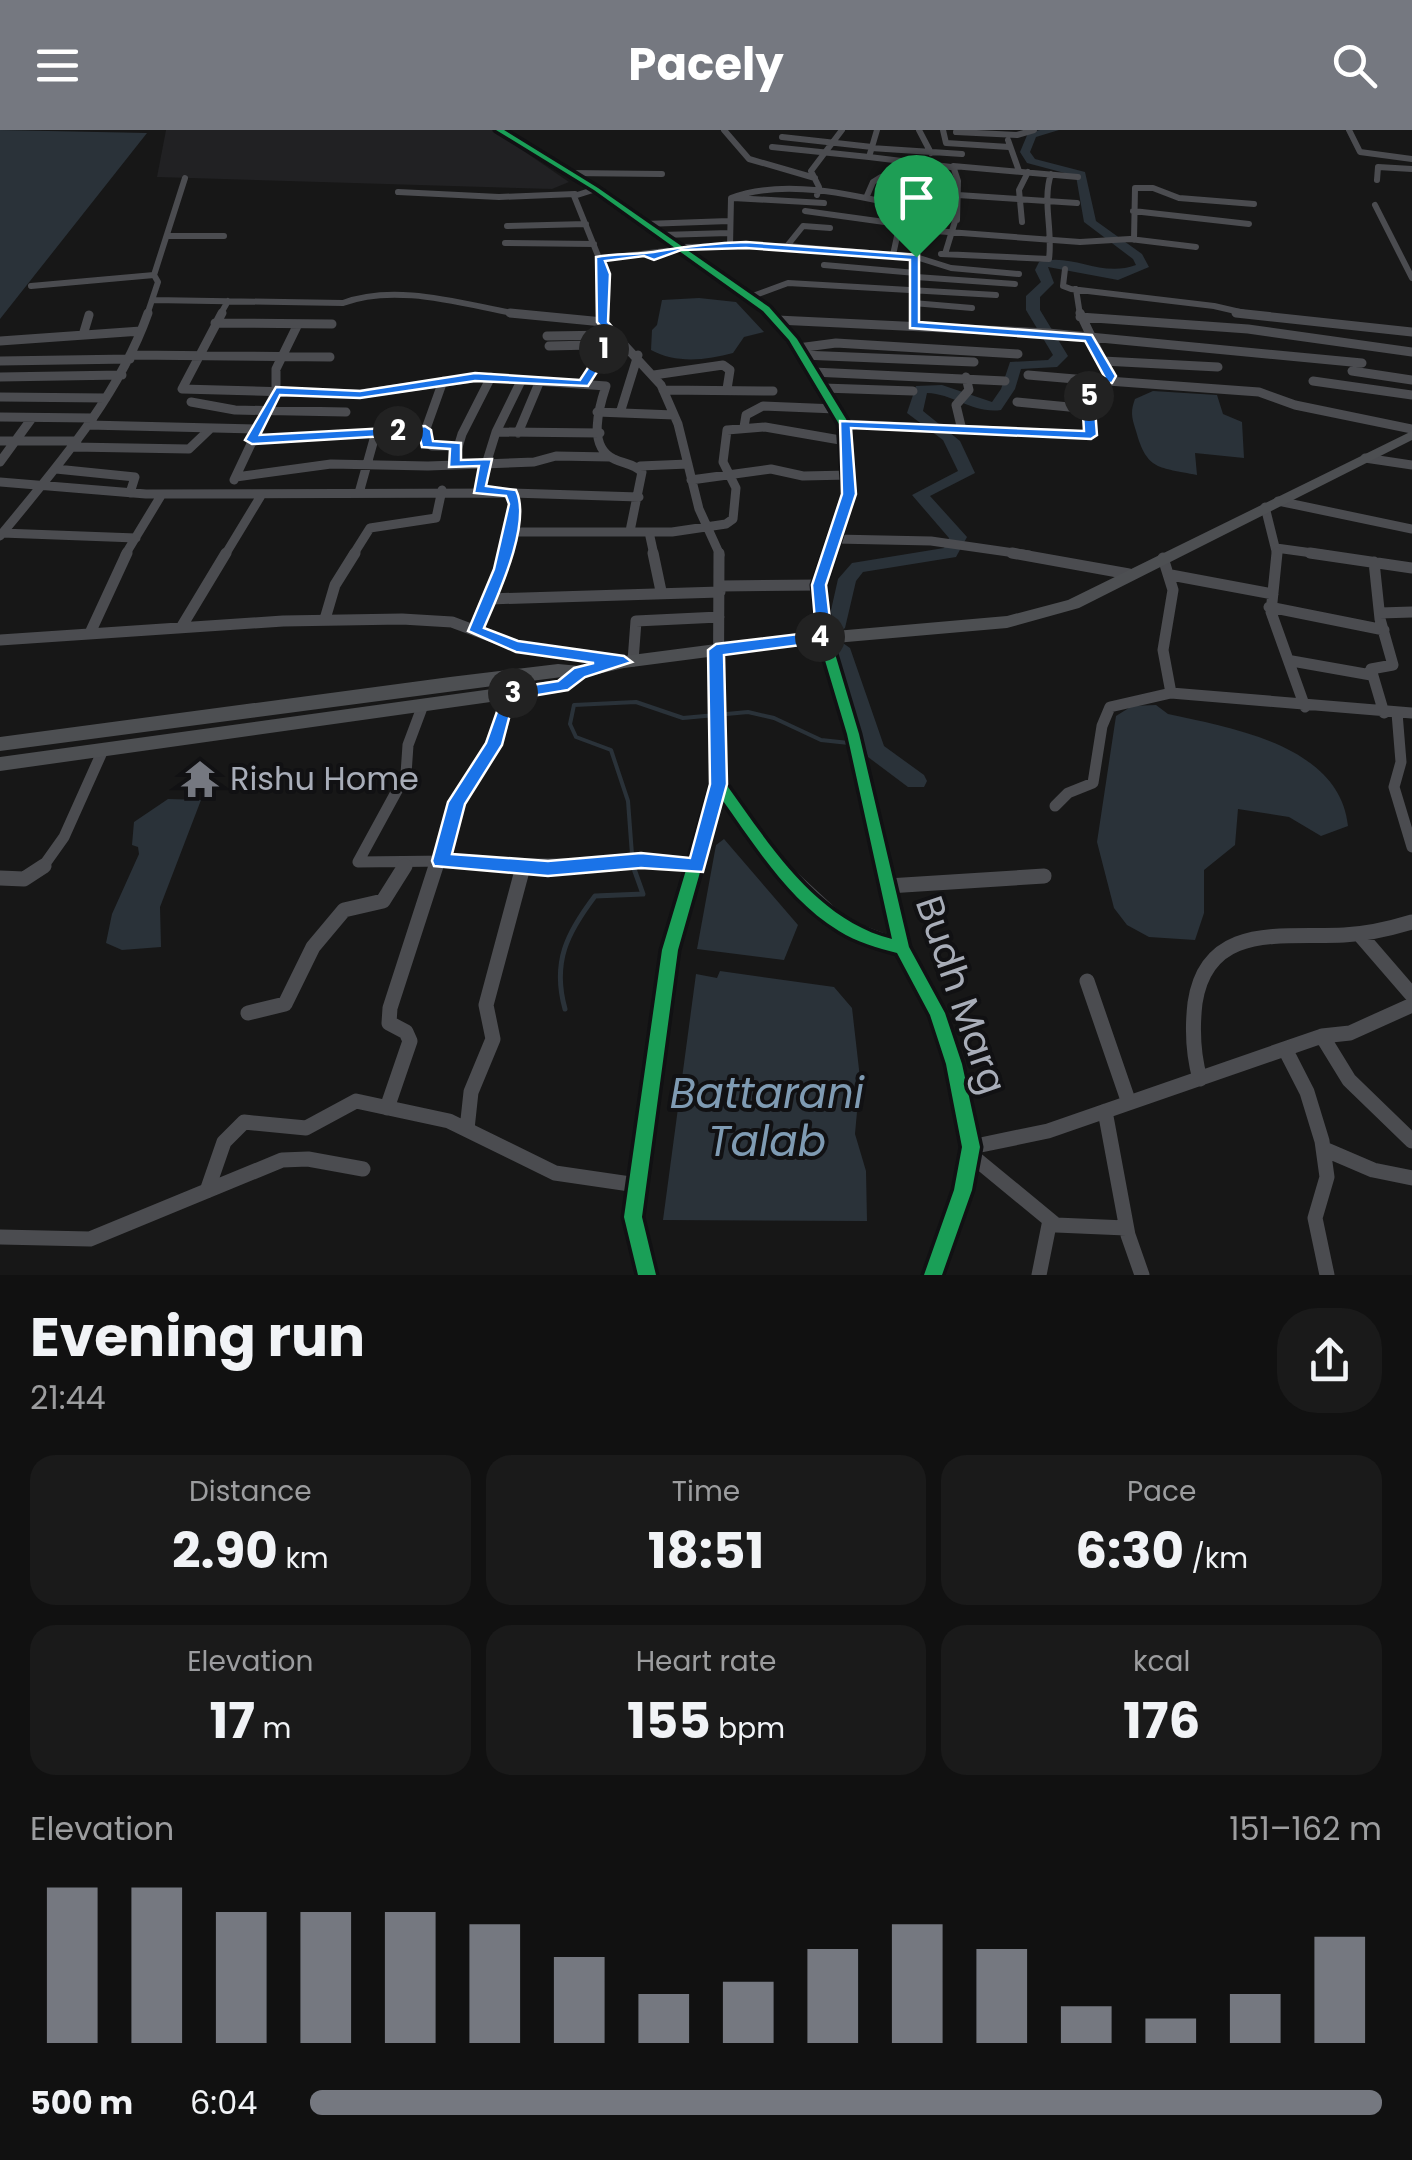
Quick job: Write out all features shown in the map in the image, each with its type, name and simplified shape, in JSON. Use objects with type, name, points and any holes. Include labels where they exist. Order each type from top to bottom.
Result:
[{"type":"main road","points":[[0,744],[468,680],[558,670],[580,672],[629,661],[716,650],[1032,617],[1073,604],[1412,432]]},
{"type":"main road","points":[[0,764],[562,686],[580,672]]},
{"type":"street","points":[[489,599],[617,598],[661,591],[819,585],[848,501],[849,475],[844,424],[778,320],[750,296],[596,189],[499,130]]},
{"type":"street","points":[[724,130],[746,158],[815,178]]},
{"type":"street","points":[[817,195],[811,171],[842,130]]},
{"type":"street","points":[[871,150],[877,130]]},
{"type":"street","points":[[919,130],[931,154]]},
{"type":"street","points":[[950,131],[1034,130]]},
{"type":"street","points":[[1349,130],[1360,152],[1412,159]]},
{"type":"street","points":[[950,131],[966,166]]},
{"type":"street","points":[[950,131],[944,142],[1009,147]]},
{"type":"street","points":[[1014,133],[1008,138],[1009,147],[1024,172],[1022,222]]},
{"type":"street","points":[[782,136],[836,142],[951,167],[1078,178]]},
{"type":"street","points":[[772,147],[828,153],[871,150],[962,154]]},
{"type":"street","points":[[945,254],[957,220],[958,191],[951,167]]},
{"type":"street","points":[[1377,180],[1378,167],[1407,168],[1412,181]]},
{"type":"street","points":[[569,172],[662,174]]},
{"type":"street","points":[[778,192],[788,173]]},
{"type":"street","points":[[600,259],[645,253],[654,256],[681,248],[787,246],[894,255],[1046,260],[1051,258],[1047,201],[1051,174]]},
{"type":"street","points":[[866,198],[873,182],[881,177],[958,191],[1077,203]]},
{"type":"street","points":[[154,276],[185,178]]},
{"type":"street","points":[[1134,240],[1132,192],[1143,187],[1180,198],[1254,204]]},
{"type":"street","points":[[398,192],[499,197],[575,194],[596,189]]},
{"type":"street","points":[[731,198],[746,191],[866,198],[957,220]]},
{"type":"street","points":[[575,194],[605,274],[603,322],[638,356],[662,390],[674,415],[691,480],[721,558],[716,650],[718,784],[670,950],[632,1216],[647,1275]]},
{"type":"street","points":[[731,198],[824,203]]},
{"type":"street","points":[[730,246],[731,198]]},
{"type":"street","points":[[1375,205],[1412,278]]},
{"type":"street","points":[[894,255],[904,210]]},
{"type":"street","points":[[805,211],[899,224]]},
{"type":"street","points":[[1133,211],[1249,224]]},
{"type":"street","points":[[922,347],[914,290],[916,254],[927,214]]},
{"type":"street","points":[[645,224],[729,221]]},
{"type":"street","points":[[507,226],[586,224]]},
{"type":"street","points":[[787,246],[803,226],[830,228]]},
{"type":"street","points":[[922,230],[1052,240],[1134,240],[1196,247]]},
{"type":"street","points":[[662,236],[729,233]]},
{"type":"street","points":[[169,236],[224,236]]},
{"type":"street","points":[[505,243],[594,244]]},
{"type":"street","points":[[916,254],[951,268],[1020,274]]},
{"type":"street","points":[[824,265],[1014,284]]},
{"type":"street","points":[[1065,269],[1063,286],[1076,289],[1214,306],[1239,314],[1412,332]]},
{"type":"street","points":[[31,286],[154,276]]},
{"type":"street","points":[[1,535],[43,487],[122,375],[153,300],[158,282],[154,276]]},
{"type":"street","points":[[750,296],[788,283],[996,296]]},
{"type":"street","points":[[1076,289],[1080,317],[1109,371],[1108,381]]},
{"type":"street","points":[[153,300],[343,302],[364,295],[394,296],[545,319],[603,322]]},
{"type":"street","points":[[228,301],[197,353],[182,389],[360,394],[491,378],[606,386],[597,412],[610,458]]},
{"type":"street","points":[[916,305],[972,308]]},
{"type":"street","points":[[83,335],[88,315]]},
{"type":"street","points":[[1080,317],[1248,329],[1412,352]]},
{"type":"street","points":[[778,320],[1088,338],[1362,363]]},
{"type":"street","points":[[215,322],[332,324]]},
{"type":"street","points":[[229,494],[276,391],[275,373],[298,324]]},
{"type":"street","points":[[0,341],[141,331]]},
{"type":"street","points":[[96,360],[103,334]]},
{"type":"street","points":[[603,350],[585,344],[548,341],[614,335]]},
{"type":"street","points":[[584,384],[614,335]]},
{"type":"street","points":[[54,360],[71,336]]},
{"type":"street","points":[[800,352],[836,343],[1018,354]]},
{"type":"street","points":[[800,352],[974,362]]},
{"type":"street","points":[[0,361],[197,353],[330,357]]},
{"type":"street","points":[[620,412],[638,356]]},
{"type":"street","points":[[1103,361],[1218,367]]},
{"type":"street","points":[[654,375],[723,365],[730,370],[727,389]]},
{"type":"street","points":[[1352,371],[1412,380]]},
{"type":"street","points":[[812,372],[1005,381]]},
{"type":"street","points":[[0,377],[122,375]]},
{"type":"street","points":[[1028,375],[1259,392],[1295,405],[1412,432]]},
{"type":"street","points":[[961,426],[961,396],[969,390],[966,377]]},
{"type":"street","points":[[454,464],[457,446],[491,378]]},
{"type":"street","points":[[844,424],[924,424],[1087,436],[1092,433],[1087,380]]},
{"type":"street","points":[[443,381],[425,430],[427,444],[457,446]]},
{"type":"street","points":[[478,490],[496,432],[521,381]]},
{"type":"street","points":[[1313,381],[1412,395]]},
{"type":"street","points":[[518,432],[538,382]]},
{"type":"street","points":[[822,388],[913,390]]},
{"type":"street","points":[[662,390],[774,391]]},
{"type":"street","points":[[0,397],[106,398]]},
{"type":"street","points":[[191,402],[236,410],[346,412]]},
{"type":"street","points":[[1017,402],[1090,409]]},
{"type":"street","points":[[744,426],[746,415],[763,406],[781,410],[836,409]]},
{"type":"street","points":[[597,412],[674,415]]},
{"type":"street","points":[[0,417],[256,428]]},
{"type":"street","points":[[0,462],[32,418]]},
{"type":"street","points":[[511,532],[709,528],[733,519],[736,488],[723,459],[728,430],[744,426],[846,442]]},
{"type":"street","points":[[0,441],[189,449],[210,429]]},
{"type":"street","points":[[252,440],[425,430]]},
{"type":"street","points":[[359,493],[376,432]]},
{"type":"street","points":[[496,432],[600,433]]},
{"type":"street","points":[[236,477],[315,465],[534,462],[556,456],[610,458],[640,466],[688,464]]},
{"type":"street","points":[[1365,458],[1412,465]]},
{"type":"street","points":[[630,531],[640,466]]},
{"type":"street","points":[[56,469],[90,476],[135,477],[130,493]]},
{"type":"street","points":[[691,480],[728,473],[786,470],[802,476],[849,475]]},
{"type":"street","points":[[0,482],[162,494],[478,490],[638,497]]},
{"type":"street","points":[[325,619],[335,585],[370,528],[436,518],[442,490]]},
{"type":"street","points":[[475,631],[511,532],[516,504],[512,493]]},
{"type":"street","points":[[90,633],[162,494]]},
{"type":"street","points":[[182,626],[262,494]]},
{"type":"street","points":[[1305,706],[1300,678],[1278,642],[1271,600],[1277,587],[1272,504],[1412,529]]},
{"type":"street","points":[[649,532],[661,591]]},
{"type":"street","points":[[1,535],[136,538]]},
{"type":"street","points":[[835,539],[955,547],[1094,564],[1130,574]]},
{"type":"street","points":[[1276,548],[1412,568]]},
{"type":"street","points":[[1163,558],[1173,590],[1163,650],[1171,694]]},
{"type":"street","points":[[1374,562],[1380,612],[1393,665],[1371,669],[1371,675],[1398,713],[1406,760],[1394,786],[1412,847]]},
{"type":"street","points":[[1171,575],[1384,630]]},
{"type":"street","name":"Budh Marg","points":[[819,585],[824,637],[855,742],[902,948],[937,1013],[954,1064],[971,1151],[933,1275]]},
{"type":"street","points":[[1380,612],[1412,612]]},
{"type":"street","points":[[0,640],[325,619],[438,620],[516,646],[629,661],[636,620],[719,617]]},
{"type":"street","points":[[1292,661],[1371,675]]},
{"type":"street","points":[[1055,806],[1068,793],[1093,783],[1103,718],[1110,708],[1171,694],[1200,693],[1398,713]]},
{"type":"street","points":[[387,1108],[410,1042],[406,1032],[389,1023],[390,1008],[441,861],[456,802],[494,745],[507,706],[504,694]]},
{"type":"street","points":[[422,705],[408,745],[406,774],[358,862],[441,861],[522,867],[641,860],[697,866]]},
{"type":"street","points":[[0,878],[24,879],[42,868],[66,830],[103,750]]},
{"type":"street","points":[[718,784],[810,899],[849,932],[874,944],[902,948]]},
{"type":"street","points":[[248,1013],[285,1004],[326,930],[350,906],[383,900],[408,862]]},
{"type":"street","points":[[468,1129],[471,1092],[493,1039],[486,1005],[522,867]]},
{"type":"street","points":[[888,886],[1044,876]]},
{"type":"street","points":[[1200,1079],[1190,1045],[1193,999],[1200,970],[1212,955],[1238,940],[1362,936],[1412,922]]},
{"type":"street","points":[[1362,936],[1412,996]]},
{"type":"street","points":[[1087,980],[1130,1102]]},
{"type":"street","points":[[971,1151],[1105,1112],[1322,1036],[1350,1034],[1412,1006]]},
{"type":"street","points":[[1322,1036],[1349,1080],[1412,1141]]},
{"type":"street","points":[[1286,1049],[1307,1092],[1324,1149],[1327,1177],[1314,1218],[1327,1275]]},
{"type":"street","points":[[206,1191],[235,1126],[244,1122],[306,1128],[356,1101],[468,1129],[525,1162],[555,1173],[637,1185]]},
{"type":"street","points":[[1105,1112],[1115,1146],[1126,1228],[1142,1275]]},
{"type":"street","points":[[1324,1149],[1373,1170],[1412,1178]]},
{"type":"street","points":[[971,1151],[1050,1220],[1070,1228],[1126,1228]]},
{"type":"street","points":[[0,1237],[90,1239],[291,1158],[363,1170]]},
{"type":"street","points":[[1040,1275],[1050,1220]]},
{"type":"shaded area","points":[[166,130],[493,130],[569,182],[552,189],[157,177]]},
{"type":"water","points":[[0,130],[147,133],[0,319]]},
{"type":"water","points":[[662,300],[736,302],[764,332],[744,337],[733,353],[713,357],[681,359],[651,350],[652,330],[657,325]]},
{"type":"water","points":[[1153,391],[1217,395],[1223,414],[1242,422],[1244,458],[1195,453],[1197,475],[1156,465],[1140,444],[1132,415],[1135,399]]},
{"type":"water","points":[[1156,705],[1168,714],[1251,734],[1305,759],[1326,777],[1341,799],[1348,826],[1321,836],[1289,817],[1238,809],[1235,845],[1204,870],[1204,913],[1195,940],[1149,937],[1127,925],[1114,908],[1097,842],[1116,716],[1132,706]]},
{"type":"water","points":[[168,799],[201,800],[160,907],[161,947],[122,950],[106,943],[112,914],[139,854],[138,847],[132,845],[134,822]]},
{"type":"water","points":[[724,839],[798,925],[784,960],[697,949],[716,845]]},
{"type":"water","name":"Battarani Talab","points":[[720,971],[834,987],[852,1008],[860,1078],[855,1134],[866,1171],[867,1221],[663,1220],[696,974],[717,978]]},
{"type":"waterway","points":[[836,628],[847,579],[858,567],[950,553],[958,537],[920,495],[967,473],[948,437],[915,413],[921,389],[942,390],[977,405],[996,407],[1008,389],[1015,365],[1052,364],[1061,356],[1033,310],[1033,296],[1048,283],[1041,270],[1043,265],[1053,262],[1118,276],[1143,267],[1138,257],[1090,222],[1081,174],[1031,161],[1025,152],[1032,135],[1054,130]]},
{"type":"waterway","points":[[840,648],[875,751],[916,781]]},
{"type":"waterway","points":[[633,868],[628,801],[611,750],[576,737],[570,724],[574,705],[636,702],[683,718],[748,712],[774,718],[821,740],[849,743]]},
{"type":"waterway","points":[[859,743],[872,743]]},
{"type":"waterway","points":[[565,1009],[561,962],[570,936],[595,896],[643,894],[633,866]]},
{"type":"cycle path","points":[[499,130],[596,189],[766,309],[793,339],[844,424],[849,494],[819,585],[824,637],[853,734],[902,948],[937,1013],[954,1064],[971,1147],[963,1190],[933,1275]]},
{"type":"cycle path","points":[[647,1275],[633,1217],[670,950],[718,784],[775,861],[819,908],[872,940],[902,948]]},
{"type":"place","name":"Rishu Home","points":[[200,779]]},
{"type":"route","points":[[746,245],[916,257],[914,325],[1088,338],[1110,376],[1108,381],[1087,380],[1091,435],[924,424],[844,424],[849,494],[819,585],[824,637],[716,650],[718,784],[697,866],[649,860],[548,868],[441,861],[456,802],[482,769],[494,745],[508,701],[504,694],[562,686],[580,672],[624,662],[544,652],[475,631],[501,569],[516,504],[512,493],[478,490],[487,462],[454,464],[457,446],[427,444],[425,430],[252,440],[276,391],[368,394],[475,377],[584,384],[590,368],[614,336],[603,322],[605,274],[600,259],[645,253],[654,256],[680,248],[746,245]]}]
